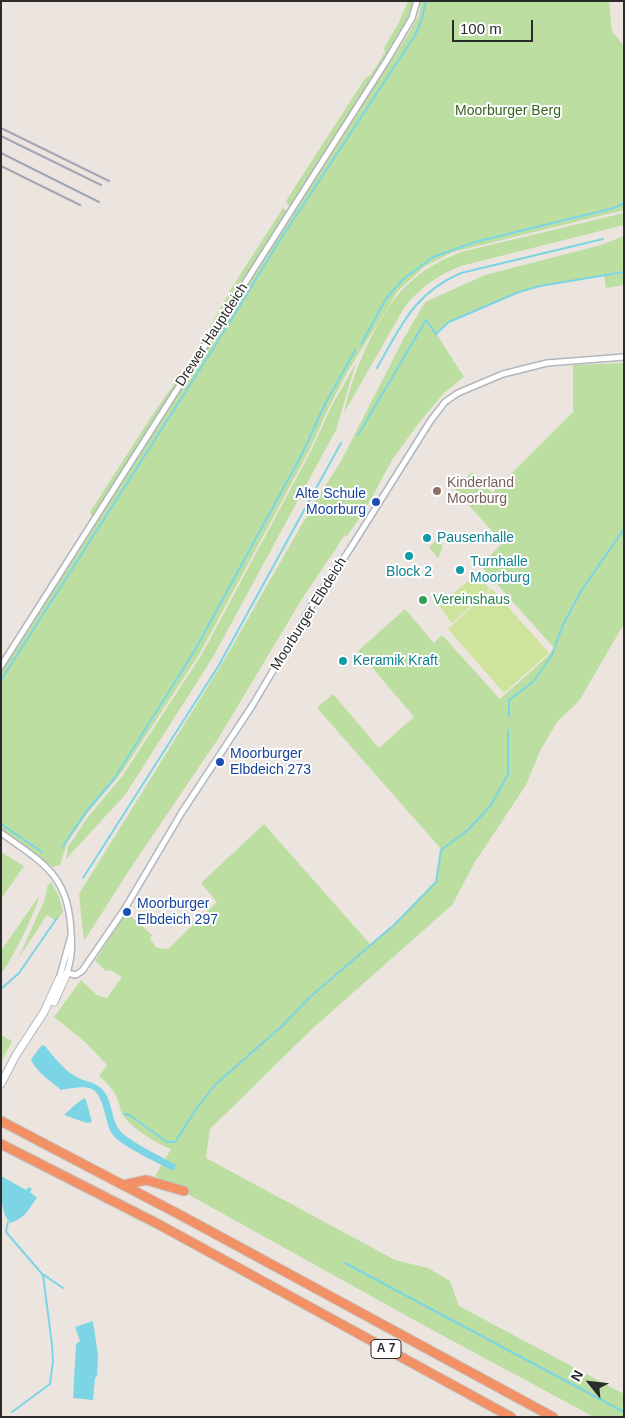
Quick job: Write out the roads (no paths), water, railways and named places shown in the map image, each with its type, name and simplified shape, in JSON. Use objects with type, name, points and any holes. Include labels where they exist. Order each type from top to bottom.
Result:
[{"type":"highway","name":"A 7","points":[[1,1121],[553,1417]]},
{"type":"highway","name":"A 7","points":[[1,1144],[158,1224],[511,1417]]},
{"type":"highway","points":[[123,1185],[146,1180],[184,1190]]},
{"type":"street","name":"Drewer Hauptdeich","points":[[1,666],[387,60],[412,18],[417,1]]},
{"type":"street","name":"Moorburger Elbdeich","points":[[59,979],[67,974],[76,975],[82,970],[124,910],[182,812],[252,706],[324,586],[369,520],[431,420],[445,402],[471,386],[503,374],[546,363],[624,358]]},
{"type":"street","points":[[1,833],[41,861],[60,884],[70,907],[72,952],[67,974],[50,1010],[34,1028]]},
{"type":"street","points":[[1,1084],[16,1055],[50,1002],[72,934]]},
{"type":"water","points":[[42,1045],[71,1073],[78,1078],[96,1084],[102,1089],[108,1098],[116,1124],[122,1133],[176,1165],[173,1171],[132,1150],[113,1135],[101,1101],[94,1090],[83,1087],[61,1090],[40,1072],[31,1059]]},
{"type":"water","points":[[84,1098],[92,1122],[87,1123],[64,1115],[75,1105]]},
{"type":"water","points":[[1,1176],[26,1190],[29,1187],[32,1189],[30,1192],[37,1198],[24,1215],[11,1223],[7,1219],[3,1208]]},
{"type":"water","points":[[93,1321],[98,1356],[93,1400],[73,1398],[76,1344],[80,1341],[75,1327]]},
{"type":"waterway","points":[[1,680],[218,341],[280,240],[414,37],[421,22],[426,1]]},
{"type":"waterway","points":[[361,344],[386,299],[403,279],[433,257],[475,242],[614,208],[624,203]]},
{"type":"waterway","points":[[377,368],[410,312],[431,290],[445,281],[461,273],[603,239]]},
{"type":"waterway","points":[[358,435],[426,320],[436,334],[449,322],[519,292],[540,286],[624,272]]},
{"type":"waterway","points":[[63,846],[86,812],[114,779],[195,650],[302,454],[325,404],[356,349]]},
{"type":"waterway","points":[[83,878],[219,665],[341,443]]},
{"type":"waterway","points":[[509,717],[509,700],[533,682],[552,655],[562,627],[581,591],[624,529]]},
{"type":"waterway","points":[[125,1114],[131,1116],[167,1142],[175,1142],[197,1108],[216,1084],[282,1026],[310,997],[394,925],[436,882],[441,850],[468,830],[491,805],[508,774],[508,730]]},
{"type":"waterway","points":[[1,824],[42,852]]},
{"type":"waterway","points":[[1,989],[19,973],[57,918]]},
{"type":"waterway","points":[[8,1222],[6,1232],[43,1275],[53,1361],[50,1384],[12,1412]]},
{"type":"waterway","points":[[345,1263],[624,1412]]},
{"type":"waterway","points":[[44,1275],[63,1288]]},
{"type":"railway","points":[[1,128],[109,181]]},
{"type":"railway","points":[[1,136],[101,185]]},
{"type":"railway","points":[[1,153],[99,202]]},
{"type":"railway","points":[[1,166],[80,205]]},
{"type":"place","name":"Kinderland Moorburg","points":[[437,491]]},
{"type":"place","name":"Alte Schule Moorburg","points":[[376,502]]},
{"type":"place","name":"Pausenhalle","points":[[427,538]]},
{"type":"place","name":"Block 2","points":[[409,556]]},
{"type":"place","name":"Turnhalle Moorburg","points":[[460,570]]},
{"type":"place","name":"Vereinshaus","points":[[423,600]]},
{"type":"place","name":"Keramik Kraft","points":[[343,661]]},
{"type":"place","name":"Moorburger Elbdeich 273","points":[[220,762]]},
{"type":"place","name":"Moorburger Elbdeich 297","points":[[127,912]]},
{"type":"park label","name":"Moorburger Berg","points":[[508,111]]}]
